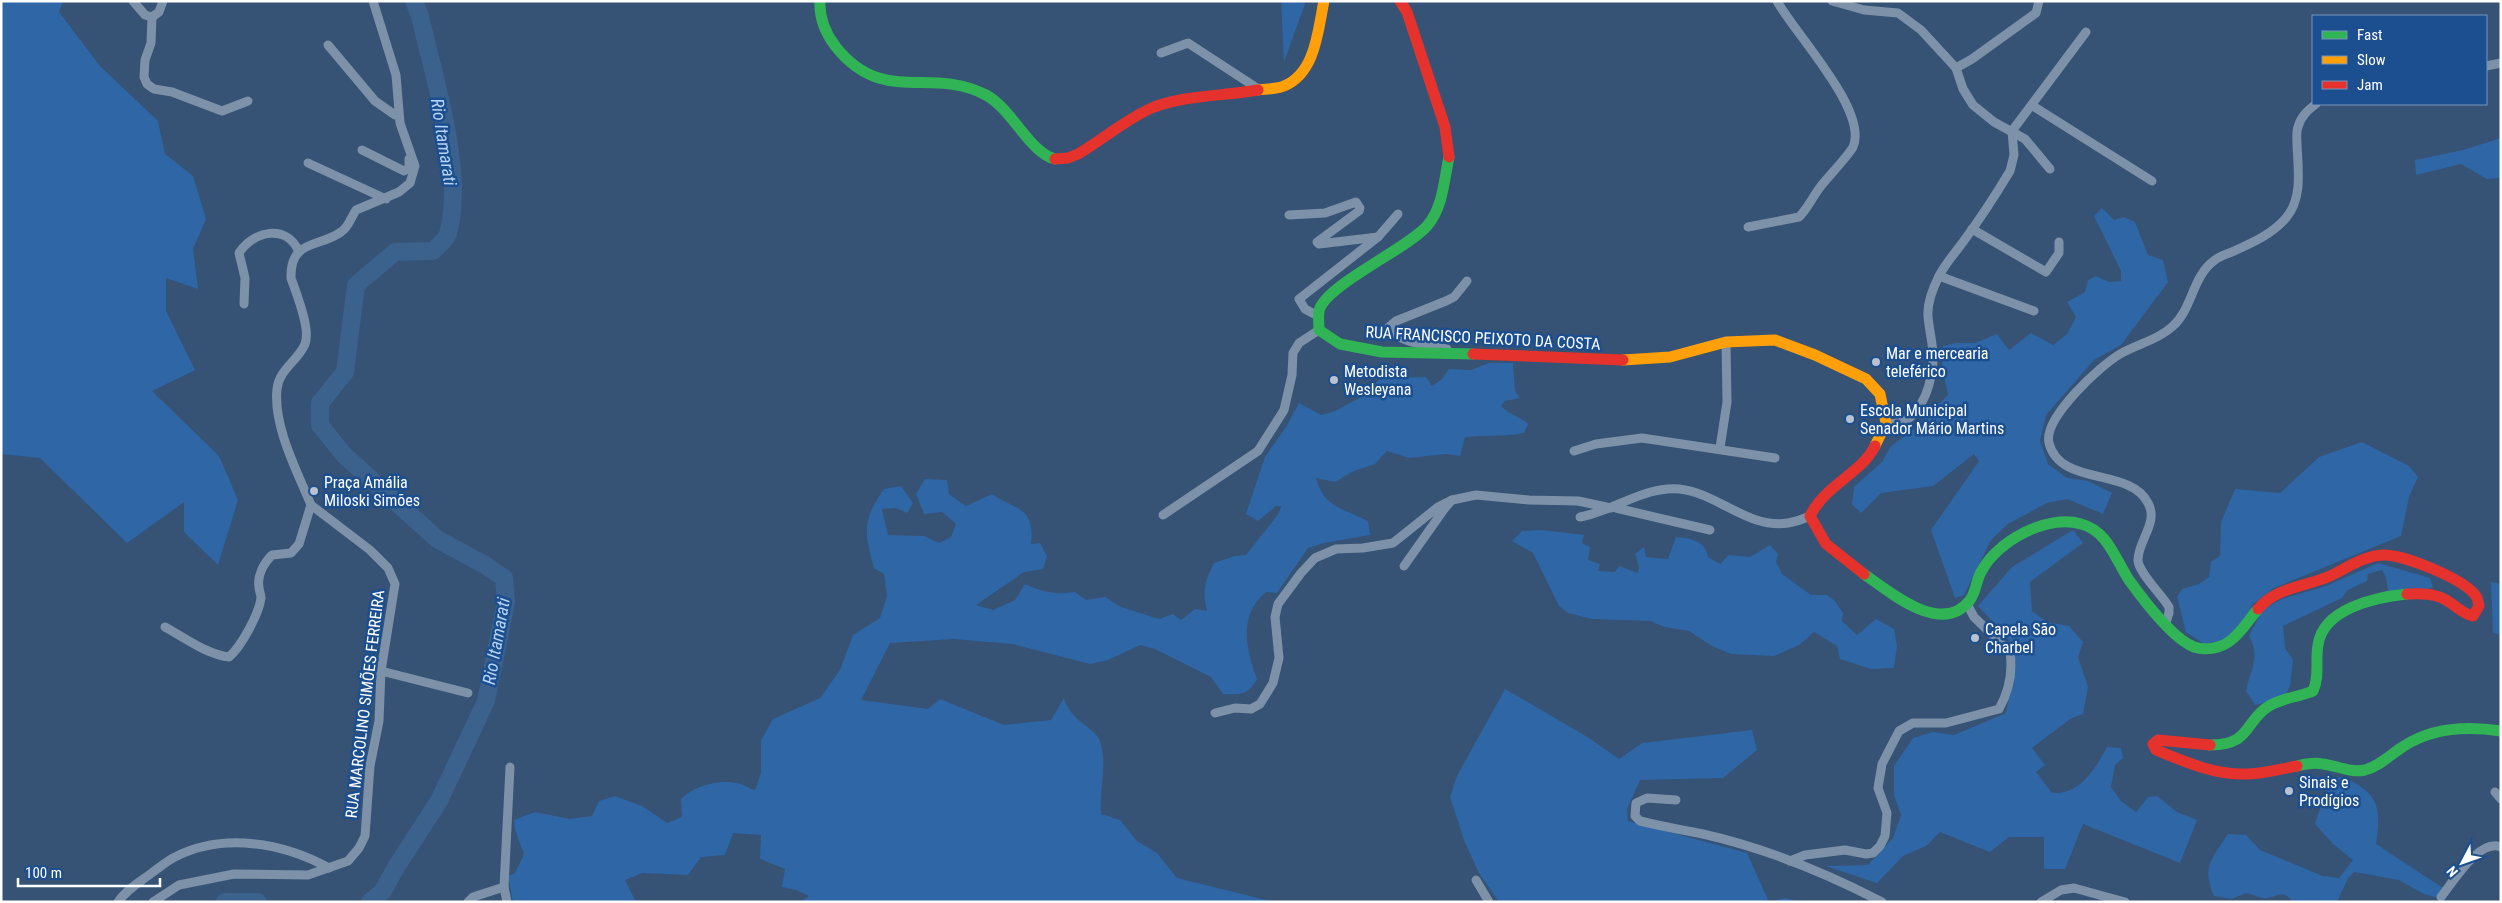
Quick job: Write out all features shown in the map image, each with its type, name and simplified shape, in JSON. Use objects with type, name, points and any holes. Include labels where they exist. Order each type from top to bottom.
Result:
[{"type":"street","points":[[133,1],[139,10],[152,17]]},
{"type":"street","points":[[152,17],[159,12],[163,1]]},
{"type":"street","points":[[165,627],[203,649],[229,657],[236,651],[258,609],[261,598],[258,586],[260,574],[272,555],[291,553],[299,544],[310,505],[288,452],[279,413],[277,389],[281,374],[305,344],[305,330],[291,278],[291,269],[299,252],[305,246],[340,233],[346,228],[356,210],[386,199],[410,183],[415,166],[400,123],[396,76],[373,1]]},
{"type":"street","points":[[820,1],[819,9],[824,28],[837,50],[855,68],[877,80],[939,83],[968,88],[986,96],[1015,120],[1049,158],[1060,160],[1076,156],[1139,114],[1167,102],[1260,90],[1296,80],[1309,64],[1324,1]]},
{"type":"street","points":[[1163,515],[1258,451],[1284,410],[1292,375],[1293,354],[1299,343],[1319,330],[1318,316],[1325,299],[1367,268],[1414,239],[1428,226],[1438,210],[1449,156],[1445,128],[1407,12],[1400,1]]},
{"type":"street","points":[[1748,227],[1799,217],[1815,193],[1850,153],[1856,132],[1848,106],[1838,87],[1777,1]]},
{"type":"street","points":[[1832,1],[1864,10],[1898,13],[1921,30],[1956,68],[1963,88],[1973,105],[1994,122],[2025,139],[2050,170]]},
{"type":"street","points":[[1956,68],[2036,14],[2039,1]]},
{"type":"street","points":[[152,17],[150,43],[145,60],[144,77],[147,84],[154,89],[172,92],[222,111],[248,101]]},
{"type":"street","points":[[2086,32],[2054,72],[2032,106],[2012,131],[2014,154],[2010,171],[1939,276],[1929,301],[1928,316],[1933,360],[1931,380],[1916,413],[1907,421],[1897,425],[1886,423],[1870,455],[1817,502],[1810,516],[1814,529],[1822,542],[1890,592],[1917,609],[1932,614],[1950,613],[1967,604],[1981,572],[2000,549],[2037,528],[2053,523],[2070,522],[2088,527],[2102,536],[2112,546],[2128,580],[2166,622],[2184,641],[2192,647],[2201,649],[2225,645],[2246,627],[2255,611],[2277,593],[2329,577],[2362,560],[2380,554],[2437,569],[2468,587],[2480,604],[2479,610],[2473,616],[2465,615],[2443,597],[2413,592],[2390,596],[2336,617],[2322,632],[2317,646],[2319,668],[2317,683],[2313,691],[2276,702],[2265,709],[2244,734],[2233,741],[2203,744],[2158,740],[2153,744],[2156,750],[2165,754],[2220,771],[2247,774],[2317,763],[2349,770],[2363,770],[2378,765],[2407,744],[2423,737],[2462,728],[2482,728],[2501,732]]},
{"type":"street","points":[[1161,53],[1188,43],[1260,90]]},
{"type":"street","points":[[328,45],[375,101],[395,116]]},
{"type":"street","points":[[2487,66],[2501,63]]},
{"type":"street","points":[[362,150],[397,168],[407,170],[410,162],[395,116],[392,98],[396,76]]},
{"type":"street","points":[[2166,622],[2169,607],[2140,568],[2138,560],[2152,519],[2149,504],[2143,494],[2126,484],[2075,470],[2058,458],[2049,442],[2051,426],[2084,384],[2118,355],[2160,336],[2173,326],[2182,316],[2200,276],[2215,260],[2265,237],[2287,217],[2296,198],[2299,174],[2297,128],[2304,114],[2315,105]]},
{"type":"street","points":[[2032,106],[2152,181]]},
{"type":"street","points":[[308,163],[386,199]]},
{"type":"street","points":[[1289,215],[1325,213],[1356,202],[1360,208],[1359,211],[1337,229],[1318,240],[1318,243],[1378,237]]},
{"type":"street","points":[[1318,316],[1305,309],[1299,299],[1378,237],[1398,214]]},
{"type":"street","points":[[1972,229],[2046,272],[2059,253],[2059,242]]},
{"type":"street","points":[[244,304],[246,278],[239,253],[249,241],[278,232],[287,235],[295,241],[299,252]]},
{"type":"street","points":[[1939,276],[2034,311]]},
{"type":"street","points":[[1459,353],[1409,341],[1396,335],[1389,327],[1396,320],[1446,301],[1467,281]]},
{"type":"street","name":"RUA FRANCISCO PEIXOTO DA COSTA","points":[[1319,330],[1340,344],[1382,352],[1459,353],[1611,361],[1670,357],[1726,342],[1775,340],[1815,354],[1866,379],[1880,394],[1885,410],[1886,423]]},
{"type":"street","points":[[1720,448],[1727,402],[1726,342]]},
{"type":"street","points":[[1574,451],[1596,444],[1642,438],[1720,448],[1775,458]]},
{"type":"street","points":[[1580,517],[1601,514],[1658,490],[1679,489],[1719,502],[1753,520],[1788,523],[1810,516]]},
{"type":"street","points":[[1215,713],[1235,708],[1251,709],[1260,704],[1273,683],[1279,658],[1275,617],[1278,604],[1301,573],[1315,558],[1336,549],[1363,548],[1393,543],[1438,507],[1452,500],[1476,495],[1529,500],[1578,501],[1710,530]]},
{"type":"street","points":[[1404,566],[1452,500]]},
{"type":"street","name":"RUA MARCOLINO SIMÕES FERREIRA","points":[[153,902],[179,885],[234,874],[308,875],[348,861],[359,848],[365,836],[370,766],[379,721],[381,671],[395,584],[393,576],[370,550],[310,505]]},
{"type":"street","points":[[1790,861],[1805,855],[1845,850],[1866,854],[1873,853],[1880,846],[1885,836],[1887,813],[1878,788],[1882,764],[1899,730],[1913,723],[1946,723],[1999,708],[2008,688],[2010,652],[1974,617],[1967,604]]},
{"type":"street","points":[[381,671],[468,693]]},
{"type":"street","points":[[507,902],[504,887],[510,767]]},
{"type":"street","points":[[1676,800],[1648,798],[1636,803],[1635,816],[1640,821],[1704,834],[1790,861],[1828,875],[1882,902]]},
{"type":"street","points":[[118,902],[140,881],[175,857],[198,849],[233,843],[264,844],[304,854],[329,868]]},
{"type":"street","points":[[2441,897],[2478,851],[2486,846],[2501,847]]},
{"type":"street","points":[[1476,880],[1489,902]]},
{"type":"street","points":[[468,902],[473,897],[504,887]]},
{"type":"street","points":[[2040,902],[2061,890],[2074,888],[2125,902]]},
{"type":"shaded area","points":[[1,1],[63,1],[59,12],[100,66],[158,121],[165,154],[193,176],[206,219],[193,249],[198,289],[166,278],[166,311],[195,370],[152,391],[219,456],[238,500],[218,565],[184,532],[184,502],[127,543],[40,458],[1,454]]},
{"type":"shaded area","points":[[1281,1],[1306,1],[1284,62]]},
{"type":"shaded area","points":[[2501,138],[2501,178],[2487,179],[2461,164],[2416,175],[2415,160],[2463,150]]},
{"type":"shaded area","points":[[2102,208],[2114,220],[2124,217],[2135,222],[2148,255],[2163,260],[2168,282],[2121,345],[2094,360],[2046,415],[2040,441],[2048,464],[2067,478],[2088,481],[2112,493],[2103,514],[2067,499],[2047,503],[2008,524],[1991,540],[1964,595],[1955,598],[1931,530],[1979,461],[1974,454],[1933,486],[1881,493],[1861,513],[1852,504],[1854,487],[1882,462],[1891,446],[1912,431],[1948,395],[1942,367],[1943,346],[1956,343],[1975,343],[1997,334],[2009,350],[2031,333],[2053,345],[2067,334],[2076,317],[2067,302],[2085,292],[2088,280],[2096,276],[2109,282],[2121,281],[2121,271],[2094,216]]},
{"type":"shaded area","points":[[1489,363],[1513,363],[1515,391],[1520,398],[1505,401],[1501,406],[1528,424],[1524,433],[1465,437],[1460,456],[1446,454],[1409,458],[1387,451],[1375,464],[1354,471],[1335,482],[1316,478],[1324,496],[1329,501],[1343,510],[1368,521],[1370,535],[1324,543],[1308,548],[1277,593],[1266,592],[1257,601],[1251,611],[1247,633],[1250,656],[1257,679],[1247,691],[1239,694],[1223,694],[1211,677],[1155,649],[1140,645],[1108,660],[1090,664],[1012,644],[954,639],[890,643],[861,700],[928,709],[940,699],[1004,725],[1051,720],[1064,698],[1072,713],[1100,741],[1103,759],[1101,814],[1120,820],[1137,841],[1157,853],[1177,878],[1274,902],[801,902],[809,896],[796,890],[782,887],[785,869],[760,859],[761,835],[733,833],[725,855],[701,857],[688,875],[642,873],[625,880],[636,902],[513,902],[508,876],[515,873],[524,854],[515,830],[514,820],[535,812],[570,819],[592,816],[599,801],[615,796],[642,806],[667,823],[682,817],[681,799],[699,787],[729,782],[741,784],[755,790],[761,773],[761,740],[773,719],[820,698],[840,670],[853,635],[880,618],[887,596],[884,574],[874,568],[868,545],[867,527],[872,509],[884,489],[901,486],[913,503],[907,513],[896,508],[882,509],[888,535],[924,536],[939,543],[951,537],[956,524],[942,512],[924,514],[916,494],[925,479],[947,480],[949,494],[966,506],[992,494],[1027,516],[1032,532],[1031,544],[1040,543],[1047,556],[1043,569],[1024,572],[976,605],[993,610],[1015,600],[1025,584],[1049,592],[1075,592],[1086,600],[1105,597],[1121,607],[1159,619],[1173,614],[1181,620],[1195,609],[1207,611],[1205,586],[1214,563],[1235,556],[1246,555],[1279,513],[1281,506],[1276,506],[1258,521],[1246,514],[1265,457],[1286,427],[1299,403],[1321,415],[1335,411],[1363,396],[1381,378],[1426,377],[1432,386],[1441,380],[1449,369],[1471,370]]},
{"type":"shaded area","points":[[2362,442],[2409,466],[2418,477],[2409,497],[2401,536],[2274,588],[2252,605],[2246,619],[2225,640],[2204,644],[2186,632],[2177,597],[2182,589],[2199,584],[2209,577],[2211,562],[2220,556],[2221,522],[2235,489],[2280,493],[2319,457]]},
{"type":"shaded area","points":[[1542,530],[1584,535],[1582,543],[1590,547],[1588,560],[1600,564],[1598,571],[1615,572],[1619,566],[1638,573],[1639,567],[1635,554],[1644,547],[1646,557],[1668,559],[1676,537],[1687,538],[1701,544],[1708,557],[1720,564],[1729,555],[1750,557],[1770,545],[1778,554],[1776,562],[1782,574],[1811,595],[1827,595],[1835,601],[1843,613],[1842,621],[1857,635],[1876,619],[1894,629],[1897,646],[1894,668],[1871,669],[1840,659],[1837,646],[1814,632],[1799,645],[1774,656],[1731,654],[1712,646],[1689,631],[1665,627],[1650,621],[1592,619],[1568,613],[1559,606],[1533,553],[1512,541],[1522,531]]},
{"type":"shaded area","points":[[2073,530],[2083,543],[2030,582],[2032,611],[2047,622],[2069,626],[2083,642],[2078,657],[2088,687],[2083,714],[2070,719],[2032,748],[2045,765],[2036,772],[2052,793],[2071,790],[2092,772],[2107,747],[2121,748],[2123,758],[2115,765],[2111,787],[2121,801],[2136,812],[2148,797],[2157,796],[2177,812],[2197,820],[2180,863],[2083,824],[2065,869],[2044,869],[2044,837],[2009,837],[1990,852],[1940,832],[1926,846],[1903,856],[1877,883],[1826,866],[1868,865],[1893,838],[1901,815],[1894,795],[1894,766],[1913,738],[1933,732],[1954,735],[2006,713],[2016,663],[2008,638],[1978,606],[2012,567]]},
{"type":"shaded area","points":[[2378,563],[2430,578],[2433,587],[2425,590],[2388,591],[2386,578],[2382,570],[2368,574],[2367,581],[2348,590],[2342,598],[2283,626],[2285,648],[2293,660],[2290,686],[2284,698],[2255,705],[2246,691],[2254,664],[2254,651],[2249,636],[2263,609],[2282,599],[2326,586]]},
{"type":"shaded area","points":[[2491,582],[2501,584],[2501,635],[2493,633]]},
{"type":"shaded area","points":[[1505,689],[1589,738],[1619,759],[1642,743],[1752,730],[1757,750],[1723,778],[1640,780],[1627,809],[1628,821],[1747,853],[1769,902],[1499,902],[1479,873],[1465,843],[1450,797],[1457,776]]},
{"type":"shaded area","points":[[2342,777],[2363,788],[2375,802],[2378,820],[2376,844],[2443,888],[2438,898],[2424,894],[2399,880],[2354,872],[2348,878],[2337,902],[2293,902],[2289,897],[2281,894],[2267,898],[2246,893],[2231,899],[2214,896],[2210,886],[2208,870],[2213,857],[2228,834],[2246,835],[2260,850],[2323,876],[2339,878],[2353,860],[2333,844],[2315,824],[2329,780]]},
{"type":"shaded area","points":[[1785,898],[1801,902],[1769,902]]},
{"type":"waterway","name":"Rio Itamarati","points":[[370,902],[383,891],[396,867],[439,801],[486,701],[506,602],[504,578],[485,565],[437,539],[344,455],[320,425],[320,403],[345,372],[356,285],[395,252],[433,251],[444,241],[448,234],[452,209],[453,182],[446,125],[420,16],[414,1]]},
{"type":"waterway","name":"Rio Itamarati","points":[[225,902],[258,902]]},
{"type":"traffic: fast","points":[[820,1],[822,20],[829,37],[854,65],[871,75],[889,80],[946,84],[965,87],[986,95],[1004,110],[1037,148],[1055,159]]},
{"type":"traffic: fast","points":[[1449,157],[1440,202],[1427,226],[1417,235],[1335,290],[1324,301],[1319,311],[1319,330],[1340,344],[1382,352],[1473,354]]},
{"type":"traffic: fast","points":[[1864,574],[1916,608],[1931,613],[1945,614],[1958,610],[1970,600],[1974,594],[1979,575],[1988,561],[2011,541],[2039,527],[2053,523],[2068,522],[2081,524],[2098,533],[2110,547],[2129,580],[2150,607],[2177,636],[2194,647],[2208,649],[2226,643],[2238,634],[2258,609]]},
{"type":"traffic: fast","points":[[2210,745],[2224,744],[2241,737],[2255,718],[2269,706],[2279,701],[2313,691],[2317,674],[2317,651],[2322,632],[2340,613],[2381,598],[2407,594]]},
{"type":"traffic: fast","points":[[2297,766],[2316,763],[2360,771],[2381,763],[2404,746],[2427,735],[2463,729],[2501,731]]},
{"type":"traffic: slow","points":[[1258,90],[1284,86],[1295,80],[1303,71],[1314,49],[1324,1]]},
{"type":"traffic: slow","points":[[1623,360],[1670,357],[1726,342],[1775,340],[1815,355],[1866,379],[1880,394],[1886,423],[1875,446]]},
{"type":"traffic: jam","points":[[1400,1],[1407,12],[1445,127],[1449,157]]},
{"type":"traffic: jam","points":[[1055,159],[1068,158],[1078,154],[1134,117],[1154,107],[1179,100],[1258,90]]},
{"type":"traffic: jam","points":[[1473,354],[1623,360]]},
{"type":"traffic: jam","points":[[1864,574],[1826,544],[1810,516],[1825,496],[1861,464],[1875,446]]},
{"type":"traffic: jam","points":[[2258,609],[2273,596],[2291,588],[2320,580],[2362,560],[2383,555],[2418,563],[2447,575],[2469,589],[2476,596],[2479,606],[2473,616],[2435,595],[2407,594]]},
{"type":"traffic: jam","points":[[2210,745],[2158,740],[2153,744],[2156,750],[2167,755],[2200,767],[2234,774],[2252,774],[2297,766]]},
{"type":"place","name":"Mar e mercearia teleférico","points":[[1876,362]]},
{"type":"place","name":"Metodista Wesleyana","points":[[1334,380]]},
{"type":"place","name":"Escola Municipal Senador Mário Martins","points":[[1850,419]]},
{"type":"place","name":"Praça Amália Miloski Simões","points":[[314,491]]},
{"type":"place","name":"Capela São Charbel","points":[[1975,638]]},
{"type":"place","name":"Sinais e Prodígios","points":[[2289,791]]}]
